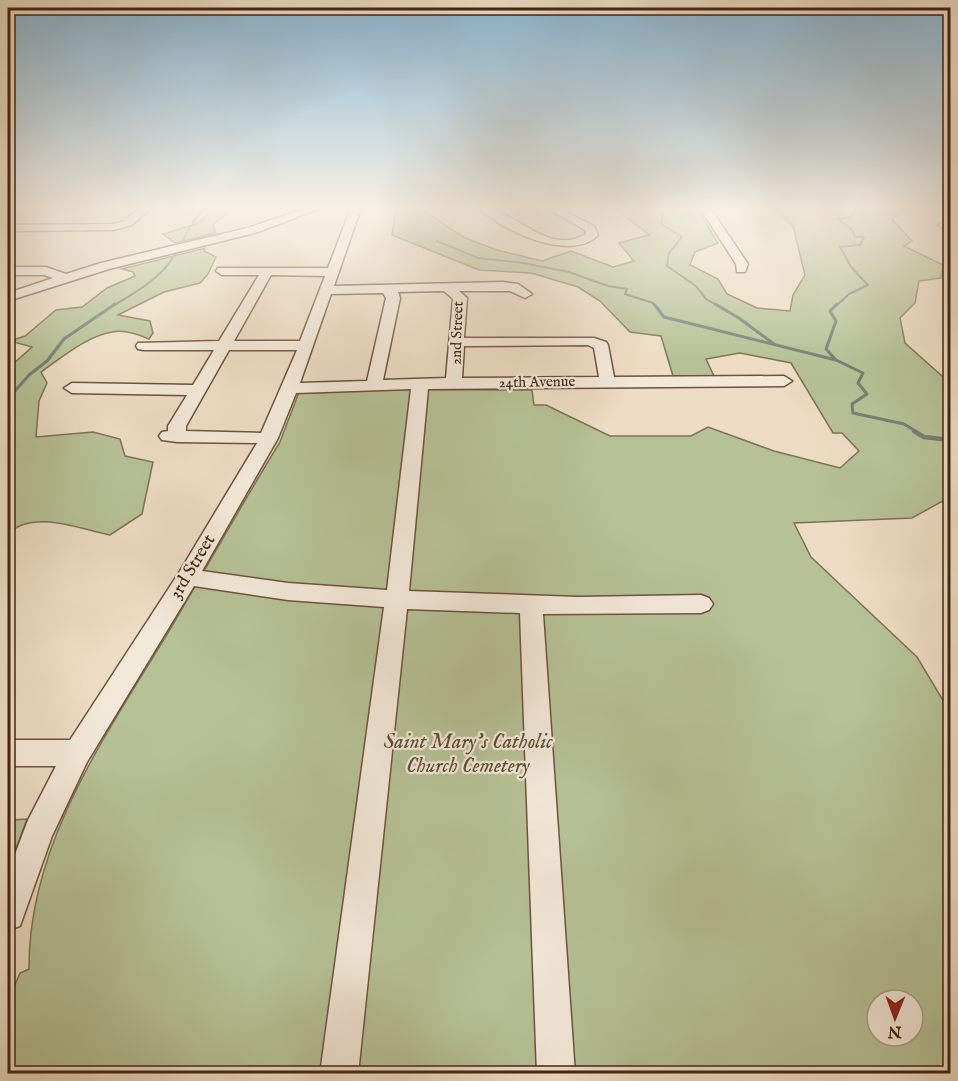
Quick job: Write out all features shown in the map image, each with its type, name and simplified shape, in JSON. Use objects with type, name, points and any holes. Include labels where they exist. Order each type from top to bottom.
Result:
[{"type":"street","points":[[8,297],[64,278],[142,258]]},
{"type":"street","name":"3rd Street","points":[[8,914],[39,831],[77,753],[188,577],[269,438],[339,258]]},
{"type":"street","points":[[738,258],[742,264],[741,269]]},
{"type":"street","points":[[8,271],[51,271],[64,278]]},
{"type":"street","points":[[222,271],[267,272],[387,289],[509,286],[525,294]]},
{"type":"street","points":[[267,272],[223,345],[173,436],[269,438]]},
{"type":"street","name":"2nd Street","points":[[448,288],[460,298],[454,383]]},
{"type":"street","points":[[374,386],[393,298],[393,294],[387,289]]},
{"type":"street","points":[[458,342],[584,340],[596,342],[602,348],[607,381]]},
{"type":"street","points":[[143,346],[306,345]]},
{"type":"street","name":"24th Avenue","points":[[290,387],[607,381],[784,381]]},
{"type":"street","points":[[339,1074],[397,599],[420,385]]},
{"type":"street","points":[[72,388],[198,390]]},
{"type":"street","points":[[188,577],[255,589],[397,599],[645,607],[701,604]]},
{"type":"street","points":[[531,604],[556,1074]]},
{"type":"street","points":[[8,753],[77,753]]},
{"type":"green space","points":[[164,258],[215,258],[208,274],[200,283],[164,292],[118,315],[150,321],[153,333],[149,339],[127,332],[117,331],[103,334],[75,348],[41,372],[47,383],[39,401],[36,437],[93,432],[120,439],[125,456],[153,462],[142,514],[110,535],[71,525],[43,522],[18,527],[8,534],[8,365],[13,364],[32,347],[10,341],[25,336],[56,310],[82,307],[107,288],[135,276],[133,272],[122,269]]},
{"type":"green space","name":"Saint Mary's Catholic Church Cemetery","points":[[450,258],[532,258],[542,261],[549,258],[591,258],[613,267],[634,261],[632,258],[693,258],[690,265],[718,279],[727,294],[757,308],[790,311],[793,295],[805,275],[801,258],[930,258],[943,265],[941,278],[919,281],[915,303],[900,318],[905,343],[950,383],[950,497],[912,518],[794,523],[811,557],[917,657],[950,712],[950,1073],[8,1073],[8,1001],[20,973],[29,969],[32,922],[42,877],[57,832],[76,789],[99,747],[280,442],[299,392],[326,389],[532,390],[534,405],[546,405],[610,436],[691,436],[708,427],[774,451],[840,468],[859,451],[842,433],[833,433],[791,363],[740,353],[706,359],[714,376],[673,376],[661,336],[630,332],[600,301],[578,287],[531,273],[479,270]]},
{"type":"green space","points":[[27,819],[8,870],[8,826],[11,820]]},
{"type":"waterway","points":[[113,306],[157,276],[172,258]]},
{"type":"waterway","points":[[482,258],[523,263],[569,272],[608,286],[627,289],[625,294],[653,303],[655,306]]},
{"type":"waterway","points":[[668,258],[667,266],[696,286],[706,299],[718,306]]},
{"type":"waterway","points":[[836,306],[849,294],[868,285],[846,258]]},
{"type":"waterway","points":[[8,399],[29,375],[47,361],[64,339],[115,304]]},
{"type":"waterway","points":[[654,304],[664,317],[836,360]]},
{"type":"waterway","points":[[715,304],[739,318],[774,344]]},
{"type":"waterway","points":[[836,360],[826,349],[836,321],[830,311],[837,304]]},
{"type":"waterway","points":[[836,360],[863,373],[858,383],[867,394],[852,404],[853,413],[904,424],[917,432]]},
{"type":"waterway","points":[[914,431],[924,437],[950,440]]}]
